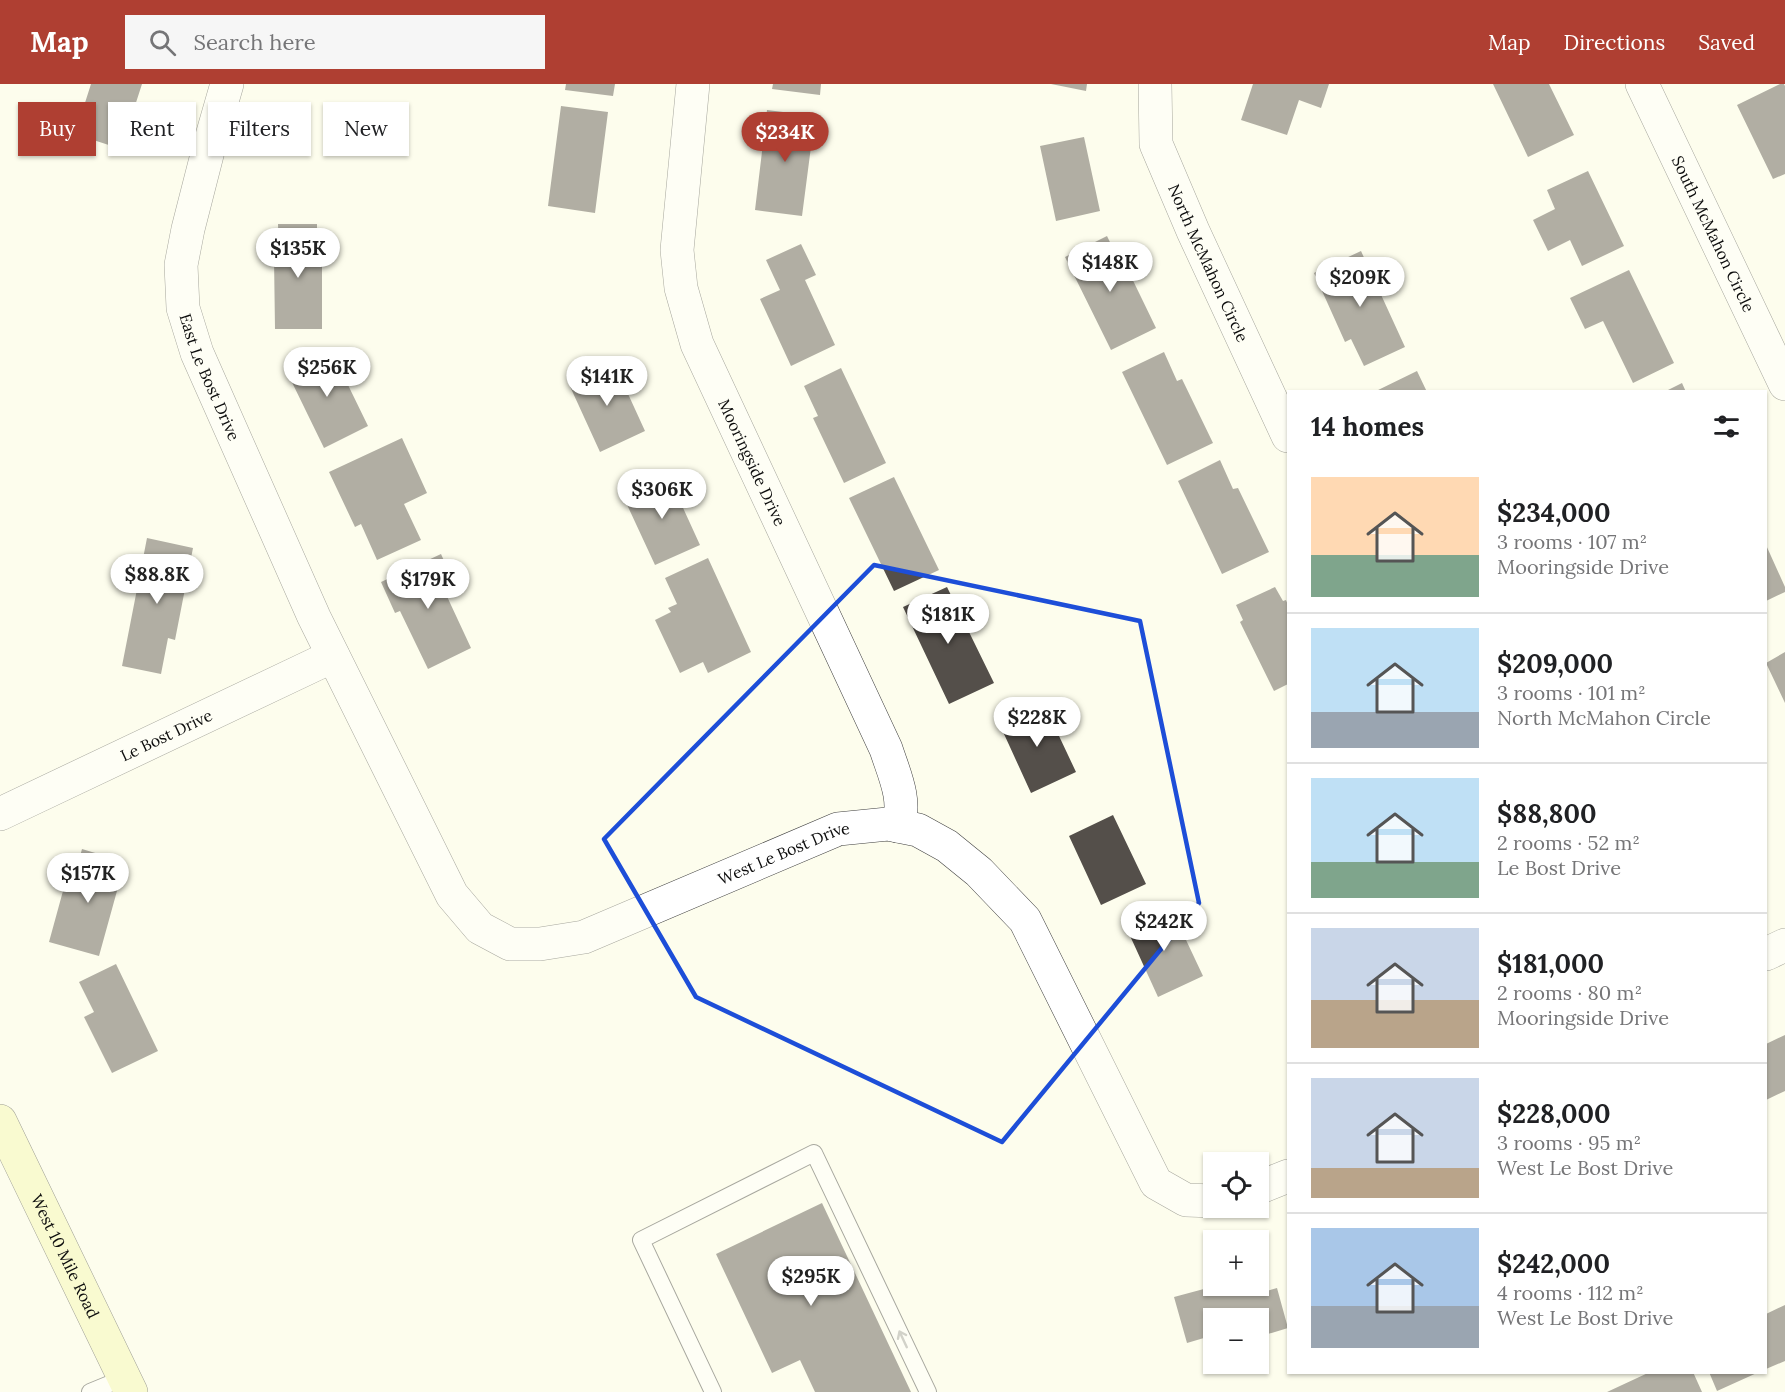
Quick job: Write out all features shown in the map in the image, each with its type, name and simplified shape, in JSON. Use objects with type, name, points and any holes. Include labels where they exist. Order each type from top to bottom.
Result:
[{"type":"main road","name":"West 10 Mile Road","points":[[0,1121],[127,1385]]},
{"type":"street","name":"East Le Bost Drive","points":[[227,84],[186,238],[181,265],[183,308],[197,353],[333,656]]},
{"type":"street","name":"Mooringside Drive","points":[[693,84],[677,250],[681,288],[697,345],[886,749],[900,792],[902,816],[898,826]]},
{"type":"street","name":"North McMahon Circle","points":[[1155,84],[1156,144],[1193,231],[1287,434]]},
{"type":"street","name":"South McMahon Circle","points":[[1642,84],[1785,384]]},
{"type":"street","name":"Le Bost Drive","points":[[0,814],[333,656]]},
{"type":"street","name":"West Le Bost Drive","points":[[333,656],[452,895],[480,928],[510,944],[540,944],[584,937],[838,829],[888,824],[918,830],[946,846],[979,872],[1025,920],[1156,1183],[1186,1200],[1203,1201]]},
{"type":"street","points":[[1767,954],[1785,945]]},
{"type":"street","points":[[1269,1184],[1287,1176]]},
{"type":"lane","points":[[713,1392],[641,1240],[814,1154],[928,1392]]},
{"type":"lane","points":[[90,1392],[127,1385]]},
{"type":"highlighted area","points":[[874,565],[1140,621],[1199,903],[1002,1142],[696,997],[604,839]]},
{"type":"building","points":[[91,84],[142,84],[136,102],[108,102],[108,145],[96,141],[96,102],[85,102]]},
{"type":"building","points":[[566,84],[615,84],[613,96],[565,90]]},
{"type":"building","points":[[773,84],[821,84],[820,95],[772,89]]},
{"type":"building","points":[[1051,84],[1087,84],[1086,91]]},
{"type":"building","points":[[1253,84],[1329,84],[1321,108],[1299,100],[1287,135],[1241,120]]},
{"type":"building","points":[[1493,84],[1549,84],[1574,135],[1528,157]]},
{"type":"building","points":[[1780,84],[1785,86],[1785,174],[1773,179],[1737,105]]},
{"type":"building","points":[[561,106],[608,112],[595,213],[548,206]]},
{"type":"building","points":[[767,110],[815,116],[802,216],[755,210]]},
{"type":"building","points":[[1084,137],[1100,211],[1056,221],[1040,146]]},
{"type":"building","points":[[1588,171],[1624,246],[1582,266],[1570,240],[1548,251],[1533,220],[1555,209],[1547,190]]},
{"type":"building","points":[[278,224],[317,224],[317,256],[322,256],[322,329],[275,329],[274,258],[279,258]]},
{"type":"building","points":[[1107,236],[1121,265],[1125,264],[1156,328],[1111,350],[1065,257]]},
{"type":"building","points":[[801,244],[816,275],[805,280],[835,345],[791,366],[760,299],[780,290],[766,260]]},
{"type":"building","points":[[1361,251],[1405,347],[1364,366],[1351,339],[1345,342],[1314,273]]},
{"type":"building","points":[[1629,270],[1674,363],[1633,383],[1603,321],[1585,329],[1570,298]]},
{"type":"building","points":[[330,348],[368,426],[324,448],[286,370]]},
{"type":"building","points":[[1164,352],[1177,381],[1182,379],[1213,443],[1167,465],[1122,372]]},
{"type":"building","points":[[613,361],[645,431],[600,452],[568,382]]},
{"type":"building","points":[[841,368],[886,463],[844,483],[813,418],[818,416],[804,386]]},
{"type":"building","points":[[1417,371],[1426,390],[1378,390]]},
{"type":"building","points":[[1682,383],[1685,390],[1668,390]]},
{"type":"building","points":[[402,438],[427,493],[404,504],[421,540],[377,560],[361,524],[355,527],[329,472]]},
{"type":"building","points":[[1220,460],[1233,489],[1238,488],[1269,552],[1222,574],[1178,481]]},
{"type":"building","points":[[668,475],[700,545],[655,565],[623,496]]},
{"type":"building","points":[[894,477],[939,570],[894,591],[849,498]]},
{"type":"building","points":[[147,538],[193,548],[175,640],[168,638],[161,674],[122,666]]},
{"type":"building","points":[[1767,547],[1785,587],[1785,592],[1767,601]]},
{"type":"building","points":[[441,554],[455,585],[444,590],[471,648],[428,669],[400,611],[395,613],[381,582]]},
{"type":"building","points":[[708,558],[751,652],[708,673],[703,662],[680,673],[655,620],[671,612],[668,608],[677,604],[665,578]]},
{"type":"building","points":[[947,587],[994,683],[949,704],[903,607]]},
{"type":"building","points":[[1275,587],[1283,601],[1286,600],[1287,684],[1274,691],[1240,622],[1243,620],[1236,605]]},
{"type":"building","points":[[1785,652],[1785,703],[1767,665],[1767,662]]},
{"type":"building","points":[[1043,702],[1076,772],[1031,793],[999,723]]},
{"type":"building","points":[[1113,815],[1146,884],[1101,905],[1069,836]]},
{"type":"building","points":[[82,849],[125,862],[99,956],[49,942],[66,880],[73,882]]},
{"type":"building","points":[[1170,906],[1203,976],[1158,997],[1126,927]]},
{"type":"building","points":[[116,964],[158,1051],[112,1073],[84,1017],[94,1012],[79,982]]},
{"type":"building","points":[[1785,1035],[1785,1091],[1767,1100],[1767,1044]]},
{"type":"building","points":[[822,1203],[911,1392],[815,1392],[800,1360],[772,1373],[716,1254]]},
{"type":"building","points":[[1277,1288],[1287,1328],[1269,1334],[1269,1308],[1203,1308],[1203,1338],[1187,1343],[1174,1297],[1203,1289],[1203,1296],[1269,1296],[1269,1290]]},
{"type":"building","points":[[1785,1305],[1785,1361],[1767,1369],[1767,1314]]},
{"type":"building","points":[[1646,1374],[1694,1374],[1702,1392],[1607,1392]]},
{"type":"building","points":[[1710,1374],[1755,1374],[1717,1391]]}]
